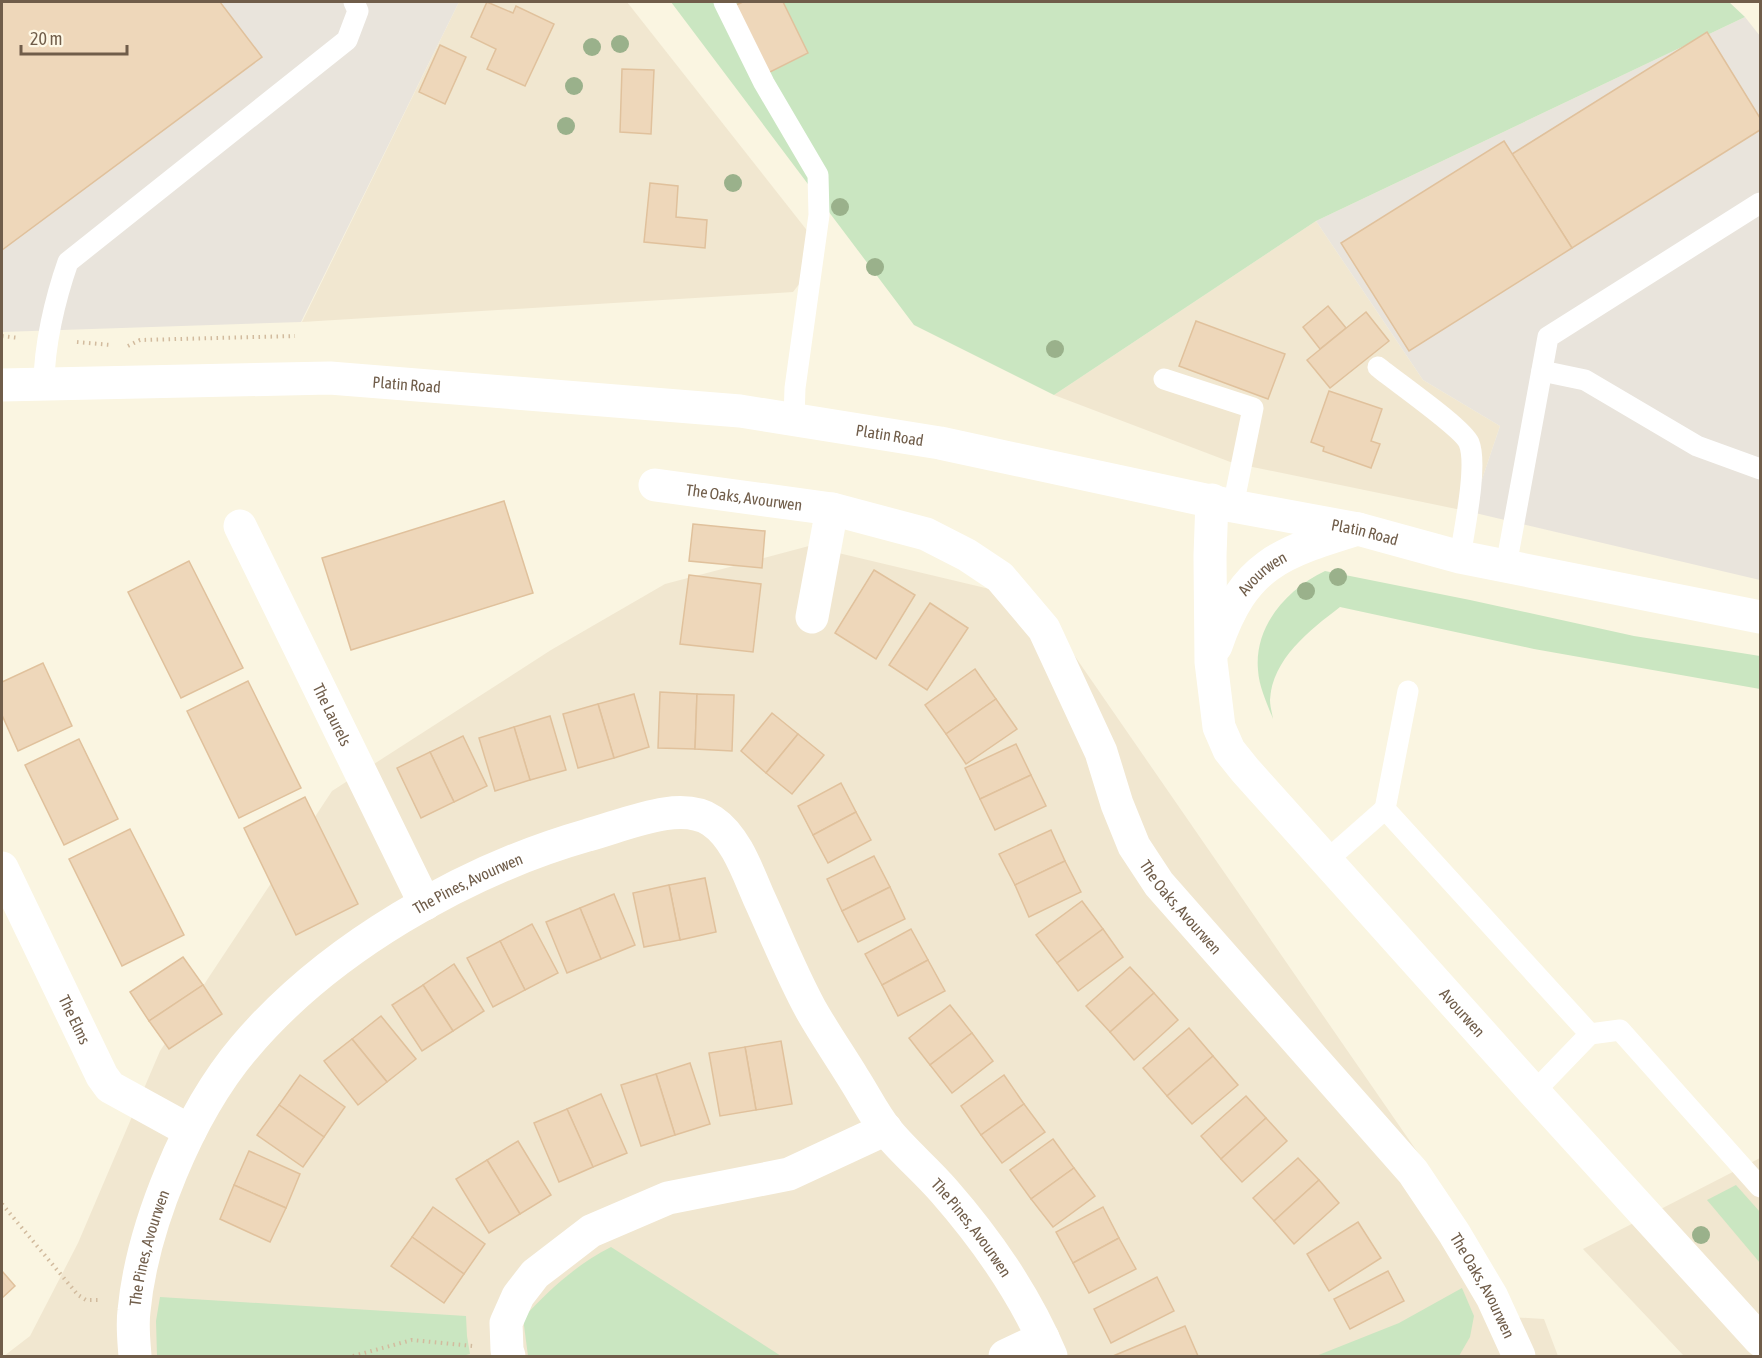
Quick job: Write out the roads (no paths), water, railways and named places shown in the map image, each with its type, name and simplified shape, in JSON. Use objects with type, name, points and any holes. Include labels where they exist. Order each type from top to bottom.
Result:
[{"type":"street","name":"Platin Road","points":[[2,385],[330,378],[682,405],[794,419],[940,443],[1358,530],[1460,557],[1761,617]]},
{"type":"street","name":"The Oaks, Avourwen","points":[[655,485],[832,508],[926,534],[967,555],[1000,577],[1044,629],[1101,752],[1117,804],[1134,846],[1159,884],[1413,1172],[1454,1233],[1492,1297],[1519,1356]]},
{"type":"street","name":"Avourwen","points":[[1222,503],[1209,556],[1211,662],[1219,727],[1229,750],[1534,1092],[1761,1340]]},
{"type":"street","points":[[812,617],[832,508]]},
{"type":"street","name":"The Laurels","points":[[240,526],[425,904]]},
{"type":"street","name":"Avourwen","points":[[1211,662],[1223,626],[1234,604],[1265,567],[1304,546],[1358,530]]},
{"type":"street","name":"The Pines, Avourwen","points":[[135,1356],[133,1315],[135,1300],[156,1209],[190,1131],[214,1090],[242,1050],[276,1012],[368,940],[425,904],[489,871],[555,845],[654,816],[688,811],[713,822],[737,849],[809,1007],[886,1130],[945,1192],[1007,1273],[1047,1347],[1005,1356]]},
{"type":"street","name":"The Elms","points":[[2,868],[102,1076],[110,1087],[190,1131]]},
{"type":"street","points":[[508,1353],[506,1323],[518,1296],[535,1274],[591,1231],[668,1198],[789,1174],[886,1130]]},
{"type":"lane","points":[[44,384],[44,363],[50,340],[56,296],[68,262],[347,40],[358,11],[354,2]]},
{"type":"lane","points":[[724,2],[764,83],[818,175],[819,215],[795,388],[794,419]]},
{"type":"lane","points":[[1506,566],[1548,337],[1761,203]]},
{"type":"lane","points":[[1378,367],[1469,442],[1473,460],[1460,557]]},
{"type":"lane","points":[[1542,371],[1585,380],[1697,446],[1761,469]]},
{"type":"lane","points":[[1164,379],[1253,408],[1222,503]]},
{"type":"lane","points":[[1326,861],[1384,809],[1408,691]]},
{"type":"lane","points":[[1384,809],[1590,1034]]},
{"type":"lane","points":[[1534,1092],[1590,1034],[1620,1030],[1761,1187]]}]
